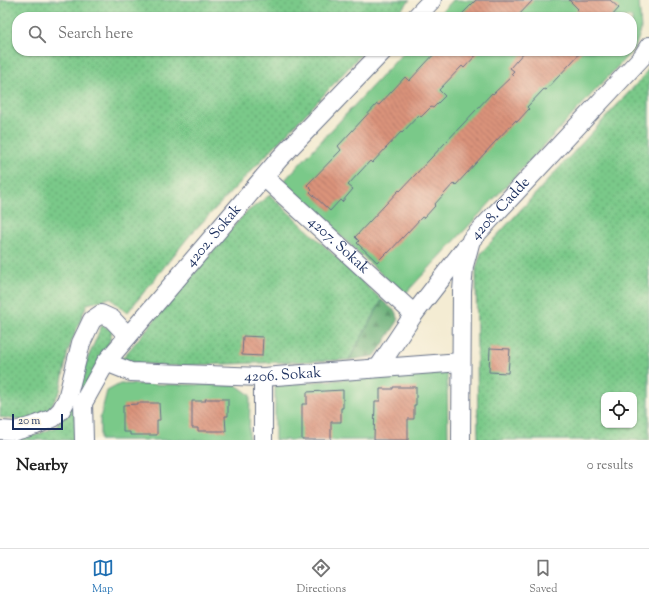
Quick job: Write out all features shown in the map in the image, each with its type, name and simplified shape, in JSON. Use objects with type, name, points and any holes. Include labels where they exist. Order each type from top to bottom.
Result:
[{"type":"street","points":[[421,12],[432,0]]},
{"type":"street","name":"4208. Cadde","points":[[461,440],[462,291],[464,266],[471,240],[642,57],[649,46]]},
{"type":"street","name":"4202. Sokak","points":[[84,440],[83,403],[106,362],[280,158],[378,56]]},
{"type":"street","name":"4207. Sokak","points":[[264,177],[414,314]]},
{"type":"street","points":[[378,368],[414,314],[471,240]]},
{"type":"street","points":[[0,430],[15,431],[36,425],[53,418],[61,410],[67,399],[82,343],[92,320],[101,314],[112,319],[128,336]]},
{"type":"street","name":"4206. Sokak","points":[[106,362],[131,372],[263,377],[461,362]]},
{"type":"street","points":[[263,377],[263,440]]},
{"type":"green space","points":[[0,0],[410,0],[399,12],[12,12],[12,56],[359,56],[190,235],[127,313],[110,298],[87,304],[68,351],[60,391],[46,415],[24,421],[0,417]]},
{"type":"green space","points":[[453,0],[639,0],[641,30],[637,42],[637,12],[442,12]]},
{"type":"green space","points":[[400,56],[628,56],[404,295],[283,182]]},
{"type":"green space","points":[[649,68],[649,440],[478,440],[476,269],[481,253],[641,79]]},
{"type":"green space","points":[[270,195],[382,300],[349,360],[166,366],[120,361],[244,214]]},
{"type":"green space","points":[[382,300],[397,313],[398,321],[375,356],[349,360]]},
{"type":"green space","points":[[102,325],[112,330],[109,343],[88,381],[78,440],[12,440],[36,435],[56,427],[63,416]]},
{"type":"green space","points":[[447,371],[448,440],[275,440],[275,385]]},
{"type":"green space","points":[[120,384],[236,385],[250,395],[249,440],[100,440],[100,418],[107,391]]},
{"type":"building","points":[[476,0],[533,0],[522,12],[464,12]]},
{"type":"building","points":[[569,0],[610,0],[619,8],[615,12],[577,12],[576,11],[578,9]]},
{"type":"building","points":[[432,56],[475,56],[464,68],[462,66],[439,90],[445,96],[421,117],[419,115],[372,163],[370,161],[348,185],[353,189],[342,202],[340,200],[330,211],[310,192],[312,190],[307,185],[341,150],[338,146],[377,104],[379,105],[405,77],[409,81]]},
{"type":"building","points":[[521,56],[577,56],[546,90],[544,89],[527,107],[529,109],[517,122],[516,120],[456,185],[454,183],[424,218],[422,217],[388,253],[387,252],[377,262],[357,243],[359,241],[355,237],[492,93],[493,94],[513,75],[511,74],[514,71],[510,68]]},
{"type":"building","points":[[243,336],[263,337],[262,356],[242,355]]},
{"type":"building","points":[[490,348],[510,349],[508,373],[489,372]]},
{"type":"building","points":[[393,387],[416,387],[414,419],[408,419],[408,440],[374,440],[375,401],[380,401],[380,389],[393,389]]},
{"type":"building","points":[[343,390],[341,422],[331,422],[331,440],[302,440],[302,404],[307,404],[307,392]]},
{"type":"building","points":[[205,399],[228,399],[228,416],[225,416],[226,431],[198,431],[198,428],[192,428],[192,401],[206,401]]},
{"type":"building","points":[[137,403],[159,403],[160,420],[157,420],[157,435],[130,435],[130,432],[123,432],[123,405]]}]
